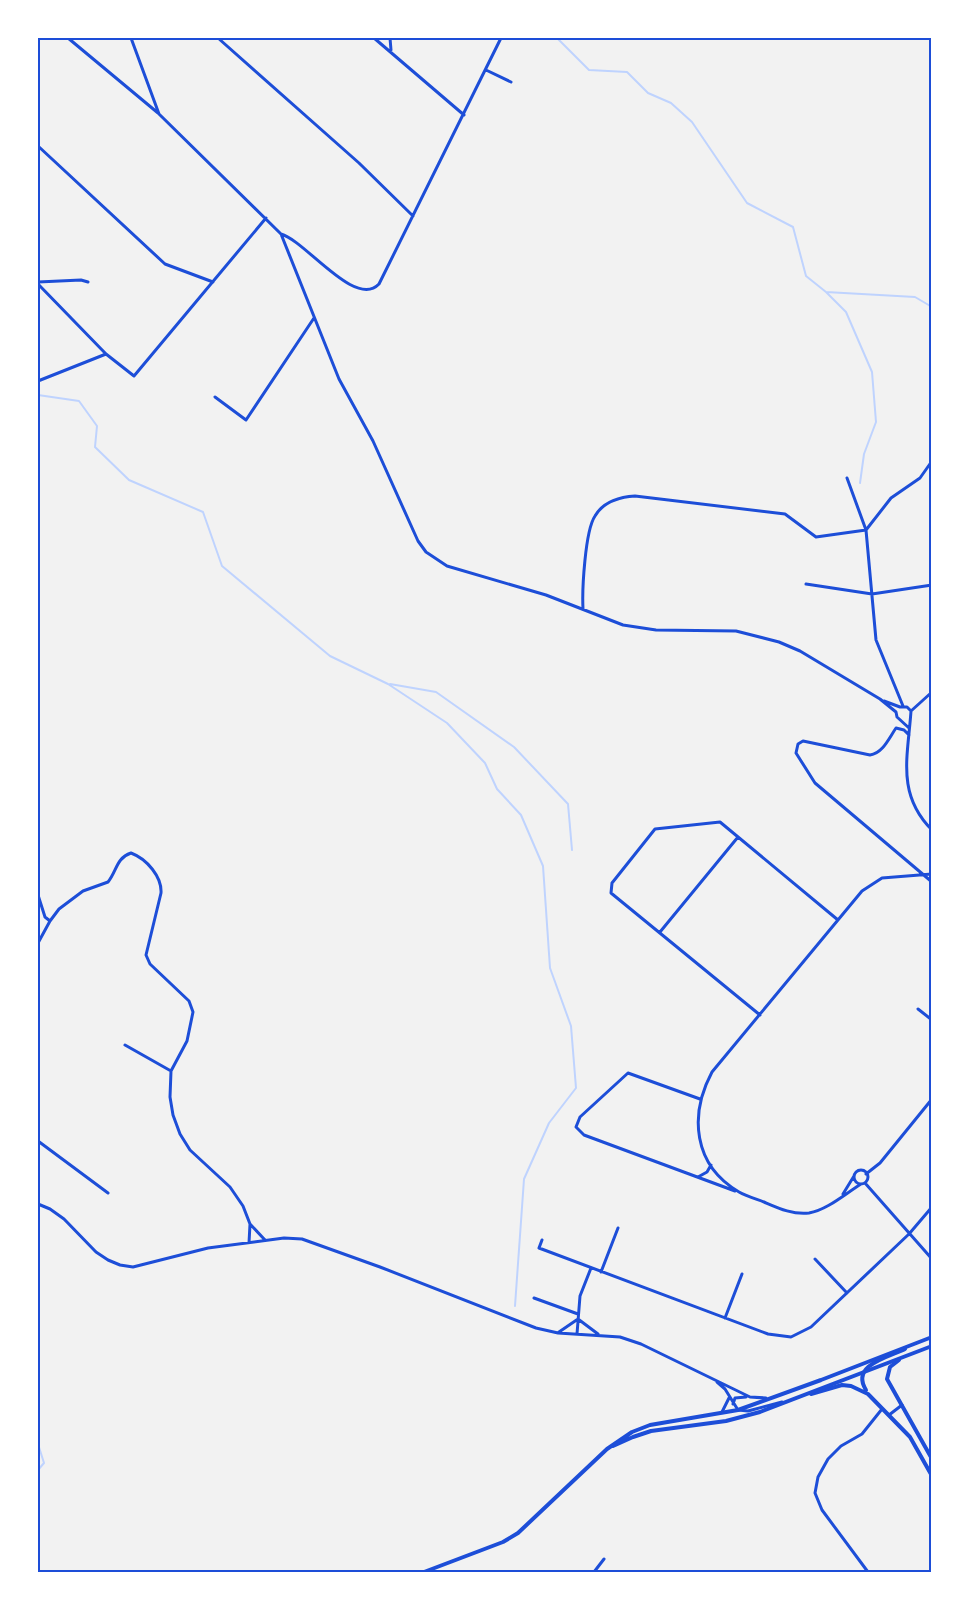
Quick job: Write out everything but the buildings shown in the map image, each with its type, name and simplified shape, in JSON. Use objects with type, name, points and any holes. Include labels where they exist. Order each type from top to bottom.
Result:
[{"type":"main road","points":[[424,1572],[503,1542],[518,1533],[607,1449],[632,1432],[650,1425],[738,1410],[932,1337]]},
{"type":"main road","points":[[915,1344],[871,1364],[862,1378],[868,1394],[910,1437],[932,1476]]},
{"type":"main road","points":[[607,1449],[651,1431],[726,1421],[760,1412],[932,1346]]},
{"type":"main road","points":[[902,1358],[890,1367],[886,1379],[932,1459]]},
{"type":"main road","points":[[799,1397],[842,1385],[851,1386],[868,1394]]},
{"type":"street","points":[[68,38],[159,114],[281,234],[298,242],[349,286],[367,291],[374,290],[379,284],[501,38]]},
{"type":"street","points":[[131,38],[159,114]]},
{"type":"street","points":[[218,38],[350,156],[413,216]]},
{"type":"street","points":[[374,38],[464,115]]},
{"type":"street","points":[[390,38],[392,52]]},
{"type":"street","points":[[486,70],[511,82]]},
{"type":"street","points":[[38,147],[165,264],[213,282]]},
{"type":"street","points":[[38,283],[106,354],[134,376],[266,218]]},
{"type":"street","points":[[281,234],[339,379],[373,441],[418,541],[426,552],[447,566],[546,595],[638,629],[736,631],[772,639],[800,651],[883,700],[909,728]]},
{"type":"street","points":[[38,283],[81,280],[88,282]]},
{"type":"street","points":[[215,397],[246,420],[314,318]]},
{"type":"street","points":[[38,381],[106,354]]},
{"type":"street","points":[[583,609],[591,524],[601,509],[616,499],[635,496],[785,514],[816,537],[866,530],[891,498],[920,478],[932,461]]},
{"type":"street","points":[[847,478],[866,530],[876,640],[903,706]]},
{"type":"street","points":[[806,584],[872,594],[932,585]]},
{"type":"street","points":[[932,643],[932,655]]},
{"type":"street","points":[[896,712],[903,706],[925,700],[932,692]]},
{"type":"street","points":[[883,700],[911,711]]},
{"type":"street","points":[[917,704],[911,711],[910,717],[907,789],[919,816],[932,830]]},
{"type":"street","points":[[910,717],[902,721],[876,754],[870,755],[803,741],[798,744],[796,753],[815,783],[932,882]]},
{"type":"street","points":[[896,728],[904,730],[909,735]]},
{"type":"street","points":[[760,1015],[611,893],[612,883],[655,830],[720,822],[838,920]]},
{"type":"street","points":[[660,932],[738,837]]},
{"type":"street","points":[[38,943],[57,911],[80,892],[108,882],[119,861],[129,853],[136,855],[158,876],[162,884],[161,893],[146,955],[150,964],[189,1001],[193,1012],[187,1041],[171,1071],[170,1096],[173,1115],[180,1134],[190,1150],[230,1187],[243,1206],[250,1224],[265,1241]]},
{"type":"street","points":[[739,1192],[723,1180],[711,1164],[701,1145],[697,1128],[700,1099],[712,1072],[862,891],[872,883],[891,876],[932,874]]},
{"type":"street","points":[[38,895],[45,916],[50,921]]},
{"type":"street","points":[[918,1009],[932,1020]]},
{"type":"street","points":[[125,1045],[171,1071]]},
{"type":"street","points":[[700,1099],[628,1073],[580,1117],[576,1127],[584,1135],[795,1213],[808,1213],[824,1208],[863,1183],[867,1178],[866,1174]]},
{"type":"street","points":[[866,1174],[880,1163],[932,1099]]},
{"type":"street","points":[[38,1141],[108,1193]]},
{"type":"street","points":[[698,1177],[707,1172],[711,1164]]},
{"type":"street","points":[[842,1195],[854,1175],[860,1170],[866,1174]]},
{"type":"street","points":[[854,1175],[856,1182],[863,1183],[932,1259]]},
{"type":"street","points":[[38,1204],[64,1219],[96,1252],[120,1265],[134,1267],[208,1248],[284,1238],[302,1239],[515,1320],[558,1333],[620,1337],[641,1344],[750,1397]]},
{"type":"street","points":[[542,1240],[539,1248],[768,1334],[791,1337],[811,1328],[909,1234],[932,1207]]},
{"type":"street","points":[[249,1243],[250,1224]]},
{"type":"street","points":[[601,1272],[618,1228]]},
{"type":"street","points":[[815,1259],[847,1293]]},
{"type":"street","points":[[577,1335],[580,1296],[591,1268]]},
{"type":"street","points":[[725,1318],[742,1274]]},
{"type":"street","points":[[534,1298],[578,1314]]},
{"type":"street","points":[[558,1333],[578,1319]]},
{"type":"street","points":[[578,1319],[599,1335]]},
{"type":"street","points":[[714,1379],[725,1389],[738,1410],[748,1411],[799,1397]]},
{"type":"street","points":[[733,1404],[735,1398],[740,1396],[771,1399]]},
{"type":"street","points":[[721,1414],[729,1398]]},
{"type":"street","points":[[889,1415],[902,1406]]},
{"type":"street","points":[[868,1572],[822,1510],[815,1492],[818,1477],[828,1459],[841,1446],[862,1434],[882,1408]]},
{"type":"street","points":[[594,1572],[604,1559]]},
{"type":"waterway","points":[[557,38],[589,70],[627,72],[648,93],[671,103],[692,122],[747,203],[793,227],[806,276],[826,292],[915,297],[932,307]]},
{"type":"waterway","points":[[826,292],[846,312],[872,372],[876,422],[864,454],[860,483]]},
{"type":"waterway","points":[[38,395],[79,401],[97,426],[95,447],[129,480],[203,512],[222,566],[330,656],[388,684],[447,723],[485,763],[497,789],[521,815],[543,866],[550,968],[571,1026],[576,1088],[549,1123],[524,1179],[515,1306]]},
{"type":"waterway","points":[[390,684],[436,692],[514,747],[568,804],[572,850]]},
{"type":"waterway","points":[[38,1444],[44,1463],[38,1470]]}]
